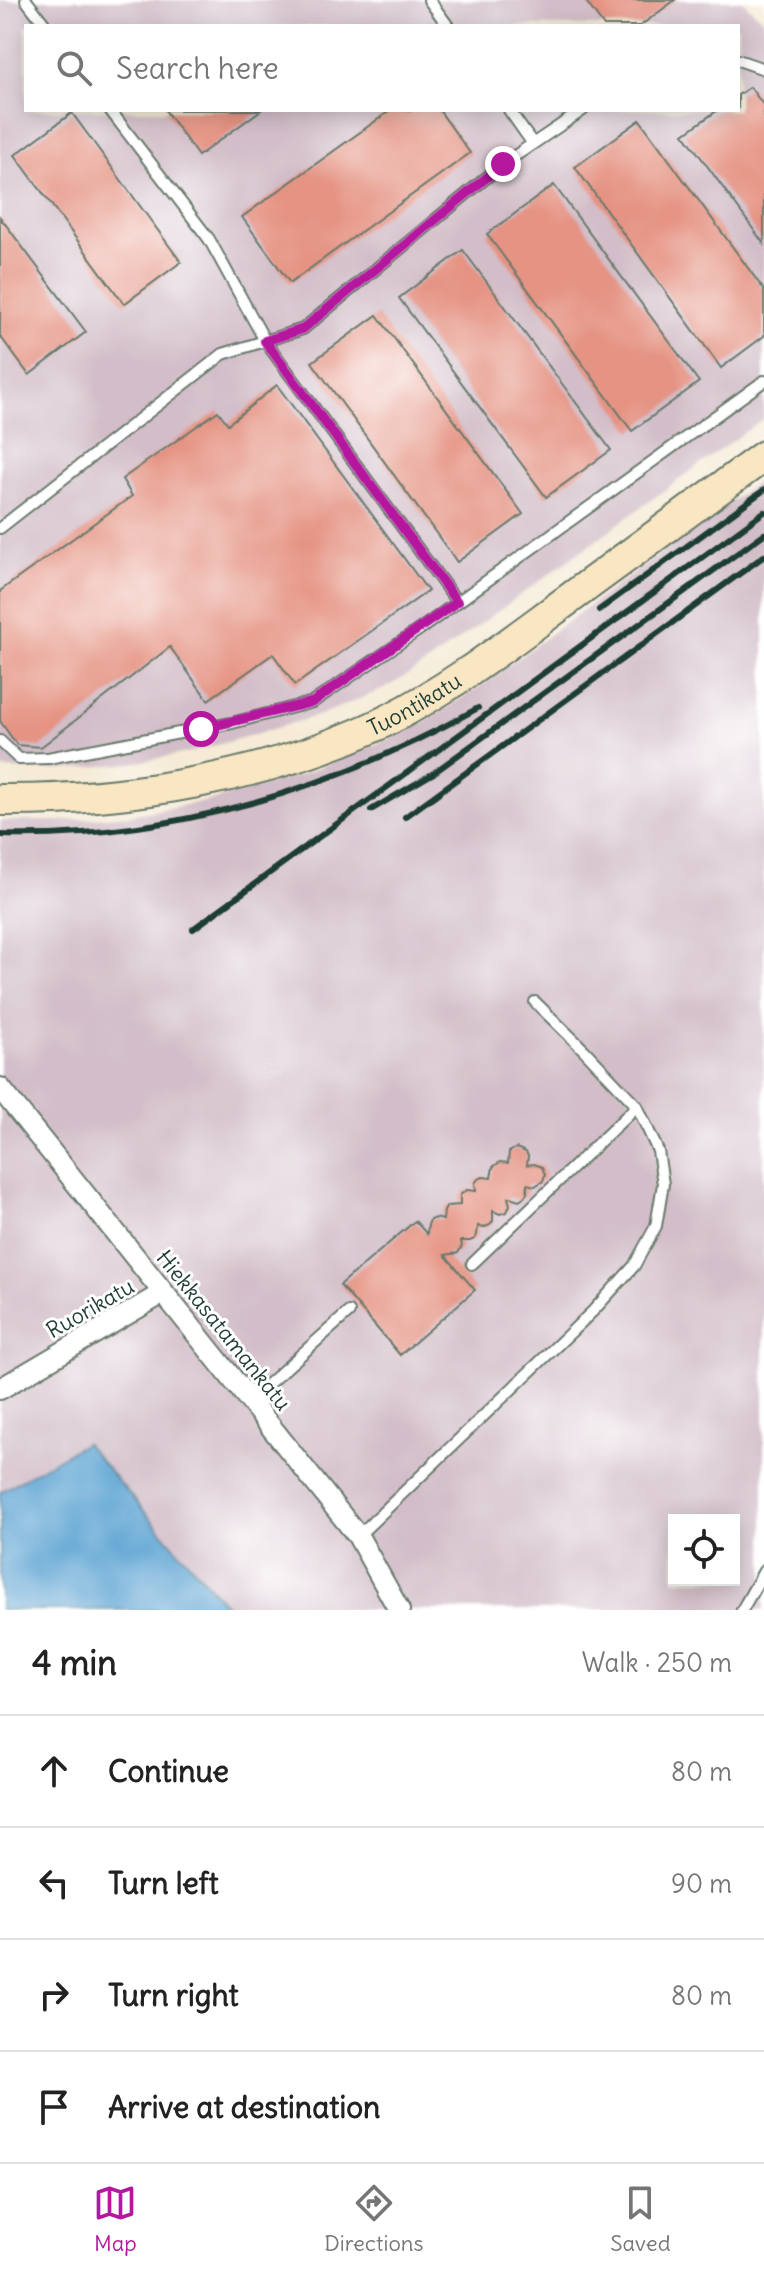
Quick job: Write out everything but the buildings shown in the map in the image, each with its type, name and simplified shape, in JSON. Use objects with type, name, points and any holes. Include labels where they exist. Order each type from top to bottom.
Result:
[{"type":"street","name":"Tuontikatu","points":[[0,800],[95,797],[185,785],[279,761],[384,721],[459,679],[764,456]]},
{"type":"street","name":"Hiekkasatamankatu","points":[[0,1088],[358,1536],[399,1610]]},
{"type":"street","name":"Ruorikatu","points":[[0,1389],[163,1293]]},
{"type":"lane","points":[[26,0],[44,24]]},
{"type":"lane","points":[[429,0],[447,24]]},
{"type":"lane","points":[[740,61],[764,69]]},
{"type":"lane","points":[[112,112],[209,239],[265,341],[457,602]]},
{"type":"lane","points":[[510,112],[533,144]]},
{"type":"lane","points":[[0,528],[223,354],[303,329],[503,164],[580,112]]},
{"type":"lane","points":[[0,741],[19,759],[48,758],[232,723],[313,702],[764,381]]},
{"type":"lane","points":[[358,1536],[593,1311],[634,1266],[656,1226],[663,1184],[658,1151],[637,1106],[535,1002]]},
{"type":"lane","points":[[472,1264],[637,1106]]},
{"type":"lane","points":[[249,1401],[349,1312]]},
{"type":"lane","points":[[742,1610],[764,1571]]},
{"type":"shaded area","points":[[0,0],[741,0],[764,20],[764,418],[424,665],[384,689],[320,715],[193,752],[132,763],[58,770],[0,769]]},
{"type":"shaded area","points":[[764,477],[764,1610],[230,1610],[85,1443],[0,1492],[0,821],[58,821],[130,815],[214,800],[300,775],[422,723],[473,691]]},
{"type":"water","points":[[85,1443],[230,1610],[0,1610],[0,1492]]},
{"type":"railway","points":[[599,610],[764,490]]},
{"type":"railway","points":[[193,929],[764,512]]},
{"type":"railway","points":[[371,810],[432,774],[764,534]]},
{"type":"railway","points":[[405,817],[764,556]]},
{"type":"railway","points":[[0,835],[125,829],[186,819],[247,804],[307,786],[366,763],[478,708]]},
{"type":"route","points":[[201,729],[313,702],[457,602],[265,341],[303,329],[503,164]]}]
